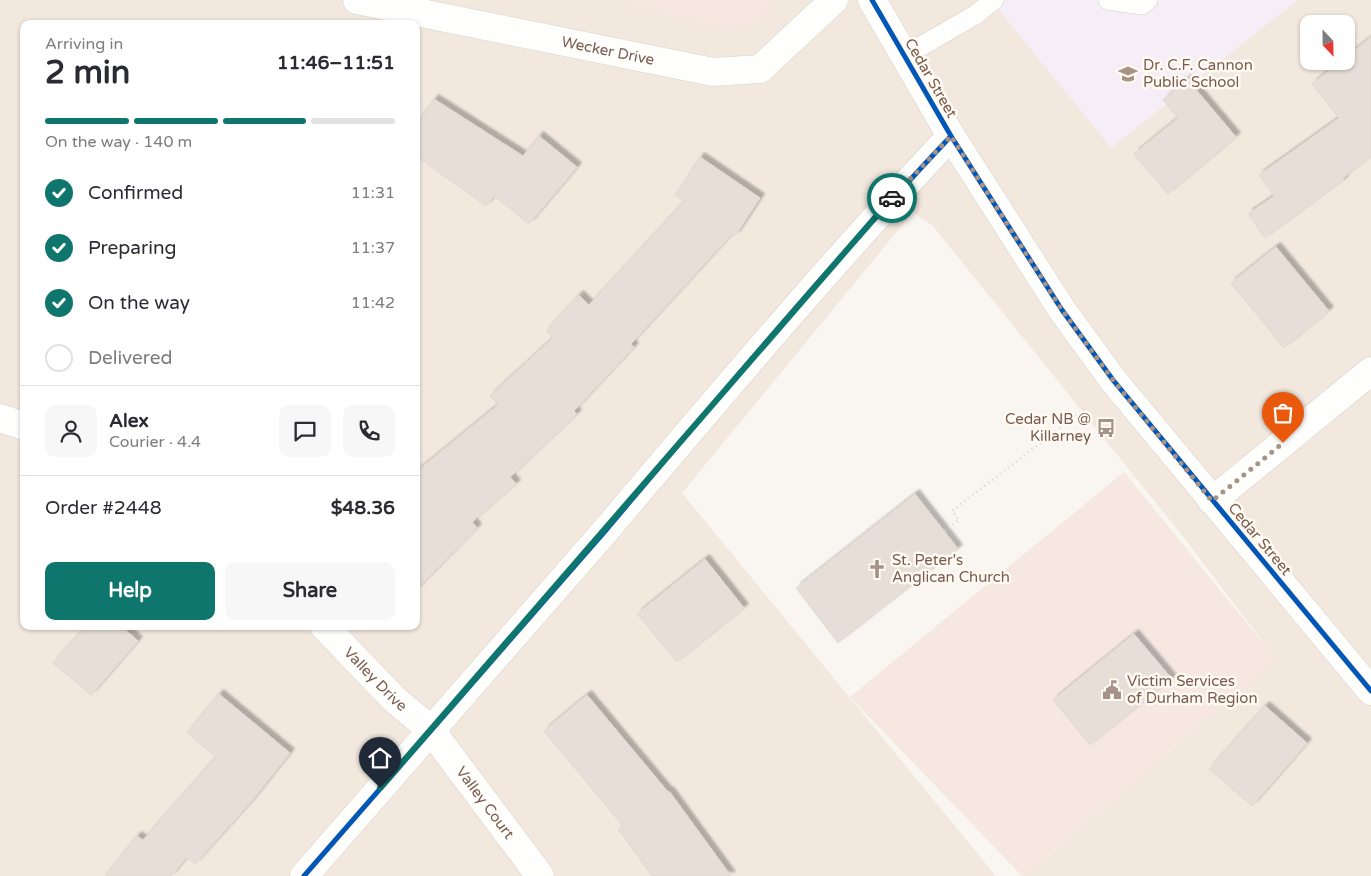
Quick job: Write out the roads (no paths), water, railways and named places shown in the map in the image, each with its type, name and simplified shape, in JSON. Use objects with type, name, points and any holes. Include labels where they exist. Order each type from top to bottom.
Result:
[{"type":"street","name":"Wecker Drive","points":[[357,0],[713,72],[760,68],[834,0]]},
{"type":"street","name":"Cedar Street","points":[[872,0],[951,136],[1062,310],[1113,380],[1371,691]]},
{"type":"street","points":[[304,876],[702,416],[894,197],[951,136]]},
{"type":"street","points":[[1212,501],[1371,371]]},
{"type":"street","points":[[0,418],[20,425]]},
{"type":"street","name":"Valley Drive","points":[[328,630],[394,699],[430,729]]},
{"type":"street","name":"Valley Court","points":[[430,729],[540,876]]},
{"type":"lane","points":[[904,56],[975,15],[994,0]]},
{"type":"lane","points":[[1108,0],[1142,5],[1148,0]]},
{"type":"place","name":"Dr. C.F. Cannon Public School","points":[[1128,74]]},
{"type":"place","name":"Cedar NB @ Killarney","points":[[1106,428]]},
{"type":"place","name":"St. Peter's Anglican Church","points":[[877,569]]},
{"type":"place","name":"Victim Services of Durham Region","points":[[1112,690]]}]
